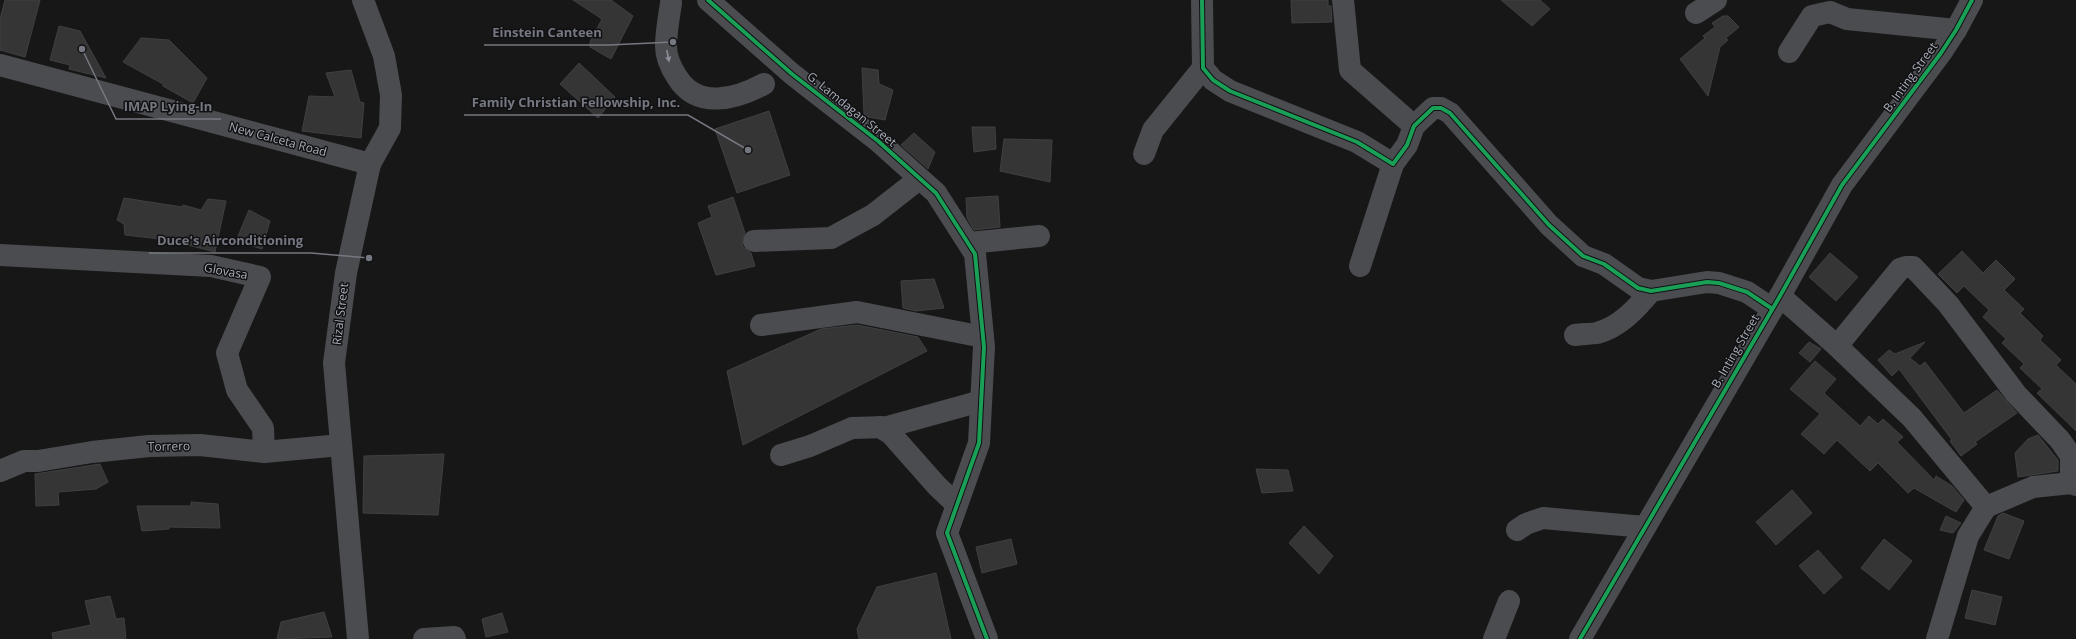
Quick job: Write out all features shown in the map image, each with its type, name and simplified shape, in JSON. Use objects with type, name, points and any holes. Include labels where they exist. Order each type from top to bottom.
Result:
[{"type":"street","name":"Rizal Street","points":[[358,639],[334,363],[346,273],[370,164],[390,128],[391,95],[384,56],[363,0]]},
{"type":"street","name":"G. Lamdagan Street","points":[[708,0],[792,74],[878,141],[936,193],[975,254],[983,337],[979,443],[956,504],[947,534],[987,639]]},
{"type":"street","points":[[1202,0],[1203,68],[1213,80],[1230,92],[1357,142],[1392,164]]},
{"type":"street","points":[[1343,0],[1350,70],[1414,126]]},
{"type":"street","points":[[1696,13],[1716,0]]},
{"type":"street","name":"B. Inting Street","points":[[1580,639],[1776,302],[1842,185],[1956,30],[1972,0]]},
{"type":"street","points":[[671,3],[666,47],[670,67],[685,88],[694,95],[717,99],[746,94],[764,84]]},
{"type":"street","points":[[1788,52],[1812,16],[1830,12],[1847,19],[1956,30]]},
{"type":"street","name":"New Calceta Road","points":[[0,65],[370,164]]},
{"type":"street","points":[[1144,154],[1153,130],[1203,68]]},
{"type":"street","points":[[1360,266],[1392,164],[1407,145],[1414,126],[1433,108],[1441,108],[1450,113],[1549,225],[1583,256],[1604,264],[1638,288],[1651,291],[1707,282],[1719,283],[1776,302],[1837,346],[1912,418],[1986,507]]},
{"type":"street","points":[[754,241],[831,238],[873,215],[919,179]]},
{"type":"street","points":[[968,243],[1039,236]]},
{"type":"street","name":"Glovasa","points":[[0,255],[212,266],[260,277],[227,353],[237,390],[263,428],[264,452]]},
{"type":"street","points":[[1837,346],[1900,269],[1913,267],[1948,304],[2016,394],[2060,440],[2071,456],[2073,484],[2033,487],[1986,507],[1968,536],[1937,639]]},
{"type":"street","points":[[1576,335],[1598,332],[1622,320],[1637,308],[1651,291]]},
{"type":"street","points":[[760,325],[856,312],[983,337]]},
{"type":"street","points":[[780,455],[810,446],[852,428],[880,427],[981,401]]},
{"type":"street","points":[[880,427],[891,434],[937,486],[956,504]]},
{"type":"street","name":"Torrero","points":[[0,471],[24,461],[38,461],[92,452],[149,446],[200,445],[264,452],[341,445]]},
{"type":"street","points":[[1517,530],[1526,524],[1543,518],[1645,527]]},
{"type":"street","points":[[1494,639],[1509,601]]},
{"type":"street","points":[[424,639],[454,637],[455,639]]},
{"type":"building","points":[[5,0],[40,0],[25,57],[0,50],[0,19]]},
{"type":"building","points":[[573,0],[611,0],[633,16],[611,59],[590,47],[590,42],[602,19]]},
{"type":"building","points":[[1291,0],[1328,0],[1328,6],[1331,6],[1332,22],[1292,23]]},
{"type":"building","points":[[1501,0],[1540,0],[1550,9],[1532,26]]},
{"type":"building","points":[[1723,16],[1728,16],[1739,27],[1726,38],[1728,40],[1720,47],[1708,96],[1680,59],[1705,38],[1703,36],[1715,27],[1712,23]]},
{"type":"building","points":[[59,26],[80,31],[106,78],[69,69],[70,65],[50,60]]},
{"type":"building","points":[[141,38],[169,40],[207,78],[193,103],[163,86],[163,84],[123,62]]},
{"type":"building","points":[[579,63],[615,97],[598,118],[560,84]]},
{"type":"building","points":[[862,68],[878,70],[879,84],[893,90],[885,120],[868,117],[864,114]]},
{"type":"building","points":[[351,70],[360,102],[364,103],[361,138],[302,131],[309,96],[335,97],[326,73]]},
{"type":"building","points":[[769,111],[790,175],[737,193],[715,129]]},
{"type":"building","points":[[972,127],[995,127],[996,149],[974,152]]},
{"type":"building","points":[[914,133],[935,152],[928,169],[901,145]]},
{"type":"building","points":[[1004,139],[1052,140],[1050,182],[1000,171]]},
{"type":"building","points":[[998,196],[1000,227],[974,230],[967,218],[966,198]]},
{"type":"building","points":[[733,197],[745,233],[742,241],[743,247],[751,253],[755,266],[716,275],[698,223],[712,217],[708,206]]},
{"type":"building","points":[[124,198],[182,207],[183,205],[201,210],[208,199],[226,201],[215,252],[169,240],[125,235],[124,224],[117,220]]},
{"type":"building","points":[[249,210],[270,221],[262,249],[236,241]]},
{"type":"building","points":[[1962,251],[1983,273],[1996,260],[2015,279],[2004,290],[2024,309],[2020,313],[2043,336],[2040,340],[2061,360],[2056,365],[2076,384],[2076,431],[2037,393],[2042,389],[2020,368],[2024,364],[2002,343],[2006,339],[1983,317],[1989,310],[1964,286],[1957,293],[1938,274]]},
{"type":"building","points":[[1830,253],[1858,277],[1836,301],[1809,277]]},
{"type":"building","points":[[934,279],[944,308],[916,311],[903,308],[901,281]]},
{"type":"building","points":[[857,325],[918,337],[927,351],[743,445],[727,371],[821,329]]},
{"type":"building","points":[[1809,342],[1821,349],[1810,362],[1799,353]]},
{"type":"building","points":[[1925,342],[1910,358],[1920,366],[1925,362],[1964,413],[1997,390],[2017,413],[1975,442],[1977,444],[1961,456],[1950,441],[1952,440],[1899,369],[1892,376],[1878,360],[1889,350],[1895,354]]},
{"type":"building","points":[[1815,361],[1836,379],[1824,393],[1860,426],[1869,416],[1878,424],[1883,419],[1903,437],[1897,442],[1934,480],[1936,476],[1952,486],[1964,500],[1956,512],[1914,488],[1908,493],[1878,463],[1870,471],[1837,440],[1824,454],[1801,434],[1820,414],[1790,389]]},
{"type":"building","points":[[2038,435],[2058,460],[2058,471],[2018,477],[2015,453],[2028,439]]},
{"type":"building","points":[[444,454],[438,515],[363,513],[364,456]]},
{"type":"building","points":[[100,464],[108,482],[96,489],[58,492],[59,505],[36,506],[35,474]]},
{"type":"building","points":[[1256,469],[1288,470],[1293,491],[1262,493]]},
{"type":"building","points":[[1792,490],[1812,513],[1776,545],[1756,522]]},
{"type":"building","points":[[191,502],[218,504],[220,528],[169,527],[169,529],[142,531],[137,506],[191,506]]},
{"type":"building","points":[[2003,513],[2024,521],[2009,559],[1984,550],[1998,516]]},
{"type":"building","points":[[1946,516],[1961,523],[1953,533],[1940,530]]},
{"type":"building","points":[[1304,526],[1333,556],[1319,574],[1289,543]]},
{"type":"building","points":[[1011,539],[1017,564],[982,573],[976,547]]},
{"type":"building","points":[[1884,539],[1912,561],[1889,590],[1861,568]]},
{"type":"building","points":[[1818,550],[1842,577],[1824,594],[1799,566]]},
{"type":"building","points":[[936,573],[951,639],[859,639],[857,629],[877,587]]},
{"type":"building","points":[[1972,590],[2002,597],[1995,625],[1965,618]]},
{"type":"building","points":[[110,596],[116,619],[124,618],[126,639],[53,639],[52,633],[91,625],[85,601]]},
{"type":"building","points":[[324,612],[332,637],[277,639],[281,622]]},
{"type":"building","points":[[502,613],[508,632],[486,637],[482,619]]},
{"type":"cycle path","points":[[708,0],[792,74],[878,141],[936,193],[975,254],[984,347],[979,443],[947,533],[987,639]]},
{"type":"cycle path","points":[[1202,0],[1203,68],[1213,80],[1230,91],[1357,142],[1393,164],[1407,145],[1414,126],[1433,108],[1441,108],[1450,113],[1549,225],[1583,256],[1604,264],[1638,288],[1651,291],[1707,282],[1719,283],[1747,292],[1771,308]]},
{"type":"cycle path","points":[[1580,639],[1780,296],[1842,185],[1941,53],[1956,30],[1972,0]]},
{"type":"place","name":"Einstein Canteen","points":[[673,42]]},
{"type":"place","name":"IMAP Lying-In","points":[[82,49]]},
{"type":"place","name":"Family Christian Fellowship, Inc.","points":[[748,150]]},
{"type":"place","name":"Duce's Airconditioning","points":[[369,258]]}]
